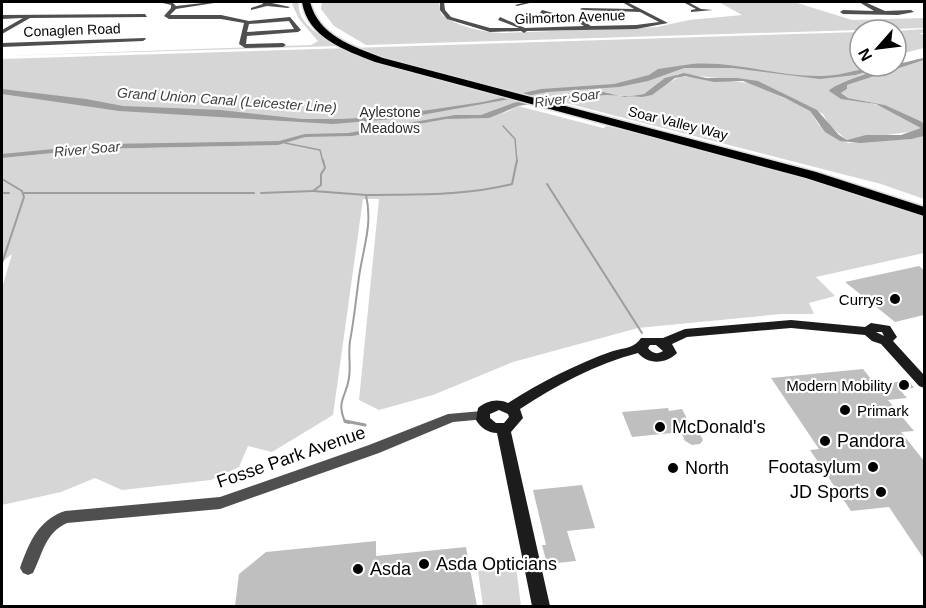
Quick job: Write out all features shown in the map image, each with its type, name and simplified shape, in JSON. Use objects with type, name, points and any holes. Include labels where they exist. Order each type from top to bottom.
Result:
[{"type":"highway","name":"Soar Valley Way","points":[[306,2],[308,14],[315,24],[355,47],[404,69],[809,169],[924,206]]},
{"type":"highway","name":"Soar Valley Way","points":[[315,2],[318,11],[331,27],[355,47]]},
{"type":"highway","name":"Soar Valley Way","points":[[560,107],[811,175],[924,212]]},
{"type":"street","points":[[161,2],[172,4],[174,8]]},
{"type":"street","name":"Gilmorton Avenue","points":[[442,2],[446,16],[455,21],[484,29],[525,31],[657,26],[664,23],[624,2]]},
{"type":"street","points":[[469,2],[480,5]]},
{"type":"street","points":[[517,5],[528,2]]},
{"type":"street","points":[[685,2],[699,9],[710,10]]},
{"type":"street","points":[[861,2],[895,2]]},
{"type":"street","points":[[861,2],[871,9],[882,12]]},
{"type":"street","points":[[212,3],[174,8],[167,16],[170,18],[221,17],[248,22],[290,19],[298,30],[296,32],[245,34]]},
{"type":"street","points":[[253,9],[265,3],[288,7]]},
{"type":"street","points":[[582,9],[643,11]]},
{"type":"street","points":[[693,11],[699,9]]},
{"type":"street","points":[[614,11],[617,19]]},
{"type":"street","points":[[542,12],[581,22],[588,20],[597,24],[589,28]]},
{"type":"street","points":[[848,14],[912,12]]},
{"type":"street","points":[[2,17],[145,16]]},
{"type":"street","points":[[2,32],[29,17]]},
{"type":"street","points":[[500,19],[522,27],[525,31]]},
{"type":"street","points":[[248,22],[242,44],[245,46],[283,45]]},
{"type":"street","name":"Conaglen Road","points":[[2,45],[143,39]]},
{"type":"street","points":[[510,408],[516,418],[512,425],[503,429],[488,426],[482,416],[486,409],[495,405],[510,408],[527,397],[618,353],[641,348],[646,341],[663,343],[685,333],[791,324],[868,332],[874,337],[885,340],[924,383]]},
{"type":"street","name":"Fosse Park Avenue","points":[[28,568],[43,531],[55,521],[65,517],[220,503],[353,456],[452,417],[482,416]]},
{"type":"street","points":[[503,429],[541,606]]},
{"type":"green space","points":[[299,2],[301,16],[311,28],[338,46],[2,56],[311,45],[318,41],[299,19],[292,4]]},
{"type":"green space","points":[[322,2],[439,2],[441,14],[447,19],[478,30],[501,33],[657,27],[689,20],[742,15],[719,2],[794,2],[848,19],[848,30],[366,45],[334,26],[321,9]]},
{"type":"green space","points":[[908,18],[924,18],[924,28],[908,28]]},
{"type":"green space","points":[[924,29],[924,33],[919,33],[924,35],[924,48],[908,52],[908,30]]},
{"type":"green space","name":"Aylestone Meadows","points":[[848,32],[848,78],[862,78],[831,90],[849,99],[871,103],[893,111],[918,124],[921,128],[917,131],[847,140],[829,125],[823,114],[759,82],[678,74],[644,94],[625,97],[606,92],[539,97],[516,105],[501,115],[518,106],[603,128],[607,126],[765,166],[924,214],[924,253],[816,277],[835,296],[809,303],[814,314],[781,314],[638,328],[513,362],[433,395],[379,410],[359,400],[379,199],[363,199],[333,415],[272,452],[248,446],[239,467],[211,480],[122,490],[95,478],[61,492],[2,505],[2,288],[12,254],[2,262],[2,158],[95,149],[278,145],[110,146],[2,157],[2,59]]},
{"type":"green space","points":[[924,60],[924,124],[885,105],[848,98],[841,93],[847,89],[847,85],[869,78],[908,78],[908,65]]},
{"type":"green space","points":[[681,76],[749,83],[810,111],[819,125],[848,143],[912,139],[924,136],[924,199],[881,184],[554,100],[606,95],[642,97]]},
{"type":"green space","points":[[516,567],[521,606],[483,606],[478,571]]},
{"type":"water","points":[[924,58],[924,60],[908,65],[908,62]]},
{"type":"water","points":[[708,64],[806,76],[848,72],[848,76],[820,79],[733,68],[684,68],[648,81],[619,87],[548,92],[405,118],[333,124],[119,111],[2,94],[2,89],[123,106],[221,110],[302,119],[340,119],[381,117],[483,102],[541,89],[614,84],[649,75],[658,69]]},
{"type":"water","points":[[684,73],[706,78],[737,78],[758,81],[817,110],[839,135],[847,140],[866,135],[901,135],[921,128],[876,104],[841,99],[829,91],[855,78],[869,78],[847,85],[847,89],[841,93],[848,98],[885,105],[920,121],[924,124],[924,136],[860,143],[840,141],[825,132],[810,111],[743,81],[714,82],[685,76],[675,78],[652,95],[629,96],[644,94],[665,78]]},
{"type":"water","name":"River Soar","points":[[604,92],[620,96],[606,95],[554,100],[518,106],[489,118],[446,119],[352,136],[305,137],[278,145],[95,149],[2,158],[2,154],[105,144],[279,141],[305,134],[348,133],[455,115],[481,115],[513,103],[541,98]]},
{"type":"building","name":"Currys","points":[[919,266],[924,270],[924,315],[895,322],[845,282]]},
{"type":"building","points":[[863,369],[875,384],[909,381],[914,388],[899,389],[907,398],[888,400],[914,431],[901,432],[924,461],[924,559],[889,507],[851,511],[810,450],[819,449],[771,378]]},
{"type":"building","name":"McDonald's","points":[[668,408],[669,411],[682,409],[693,430],[700,434],[703,440],[700,444],[692,445],[685,441],[681,432],[632,437],[622,412]]},
{"type":"building","points":[[582,485],[595,528],[567,531],[576,561],[547,564],[542,545],[546,545],[533,490]]},
{"type":"building","name":"Asda","points":[[376,541],[376,556],[466,547],[477,606],[235,606],[239,574],[266,552]]},
{"type":"waterway","points":[[503,126],[515,139],[517,161]]},
{"type":"waterway","points":[[285,143],[320,150],[323,162]]},
{"type":"waterway","points":[[313,191],[321,185],[321,174],[325,168],[323,160]]},
{"type":"waterway","points":[[366,195],[476,191],[512,184],[517,161]]},
{"type":"waterway","points":[[2,179],[22,191],[24,197],[2,263]]},
{"type":"waterway","points":[[547,184],[642,333]]},
{"type":"waterway","points":[[261,193],[313,191]]},
{"type":"waterway","points":[[313,191],[366,195]]},
{"type":"waterway","points":[[2,193],[9,193]]},
{"type":"waterway","points":[[24,193],[254,193]]},
{"type":"waterway","points":[[349,423],[345,422],[341,409],[348,385],[349,346],[367,236],[366,195]]},
{"type":"waterway","points":[[345,421],[365,425]]},
{"type":"place","name":"Currys","points":[[895,299]]},
{"type":"place","name":"Modern Mobility","points":[[904,385]]},
{"type":"place","name":"Primark","points":[[845,410]]},
{"type":"place","name":"McDonald's","points":[[660,427]]},
{"type":"place","name":"Pandora","points":[[825,441]]},
{"type":"place","name":"Footasylum","points":[[873,467]]},
{"type":"place","name":"North","points":[[673,468]]},
{"type":"place","name":"JD Sports","points":[[881,492]]},
{"type":"place","name":"Asda Opticians","points":[[424,564]]},
{"type":"place","name":"Asda","points":[[358,569]]},
{"type":"water label","name":"Grand Union Canal (Leicester Line)","points":[[227,100]]}]
